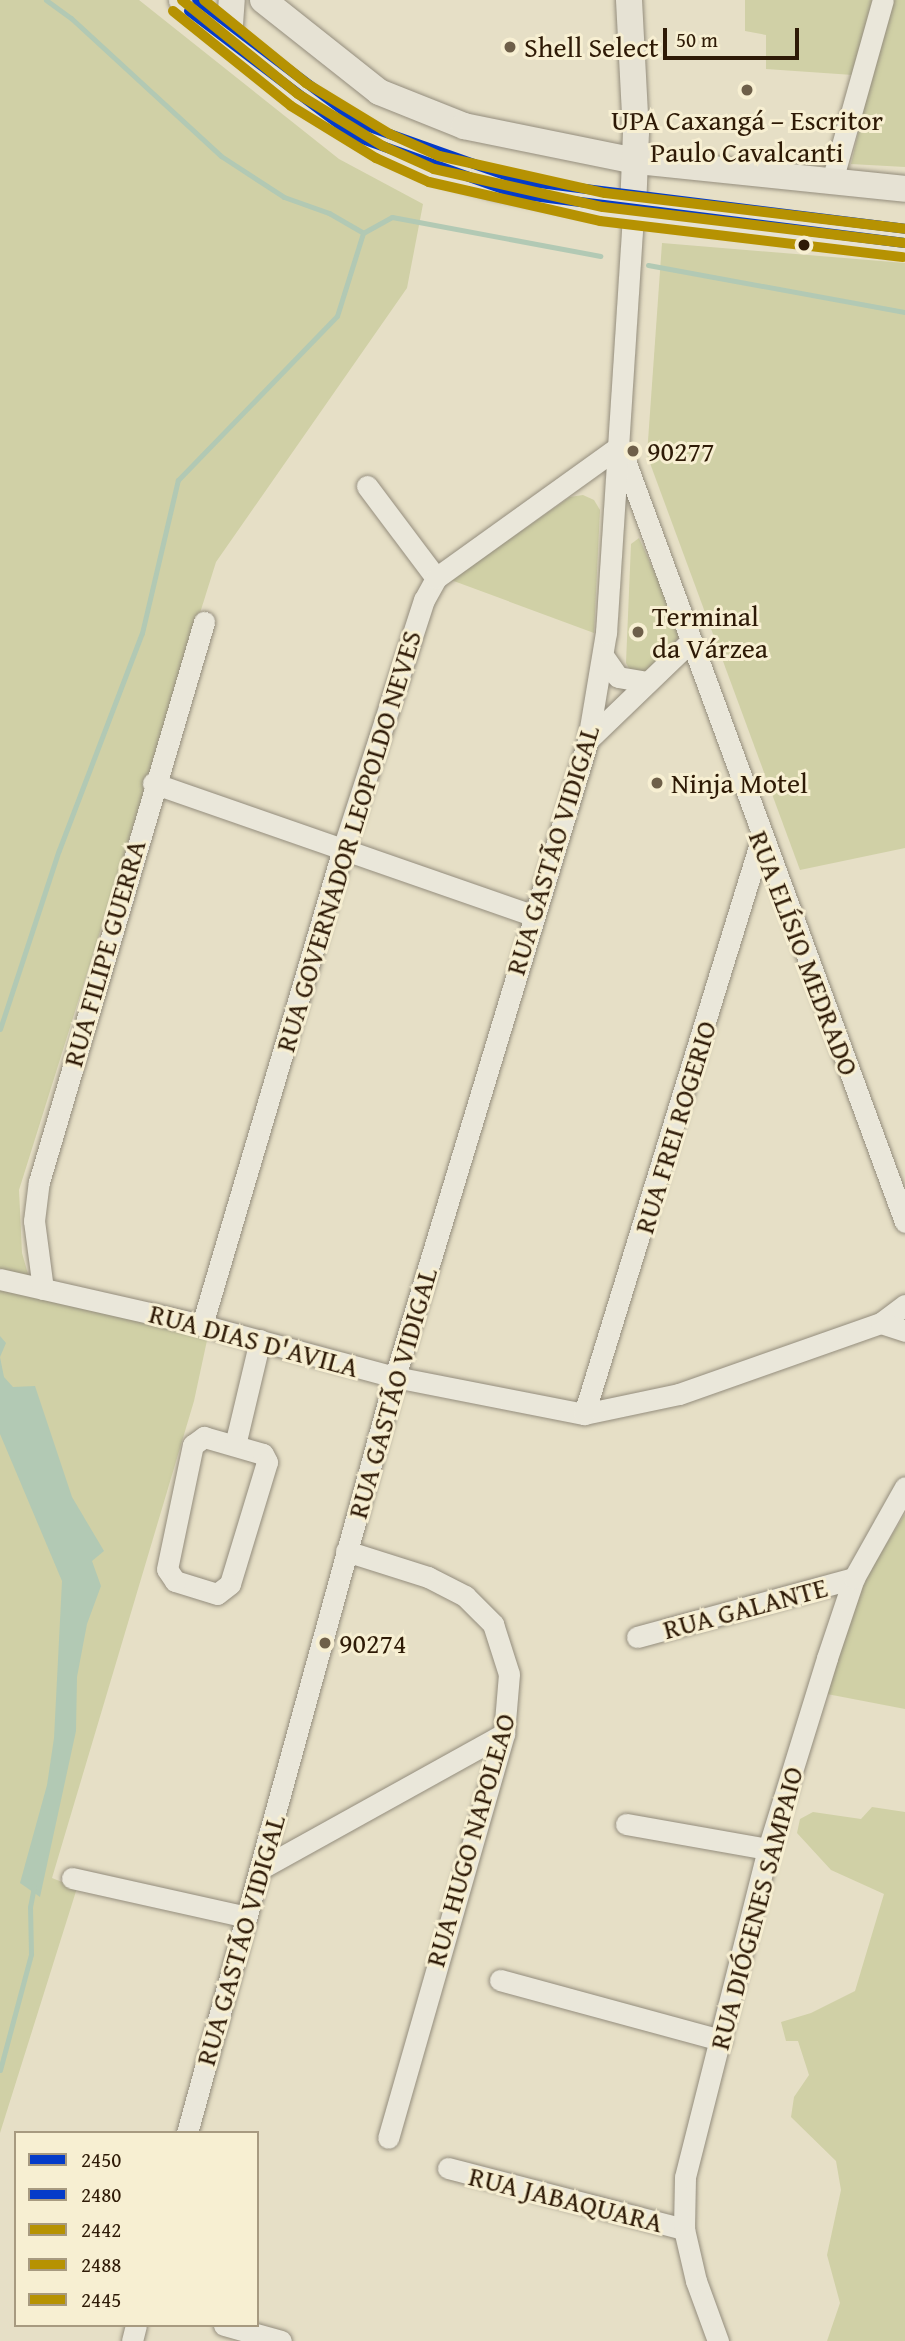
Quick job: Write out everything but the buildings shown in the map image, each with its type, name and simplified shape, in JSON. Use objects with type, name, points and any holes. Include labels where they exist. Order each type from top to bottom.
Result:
[{"type":"main road","points":[[182,0],[298,94],[410,160],[494,186],[634,210],[905,243]]},
{"type":"main road","points":[[229,39],[232,0]]},
{"type":"main road","points":[[263,0],[379,92],[464,126],[636,161],[905,189]]},
{"type":"main road","name":"RUA GASTÃO VIDIGAL","points":[[629,0],[636,161],[634,210]]},
{"type":"street","points":[[844,182],[883,0]]},
{"type":"street","name":"RUA GASTÃO VIDIGAL","points":[[188,2131],[395,1377],[532,915],[588,740],[604,657],[634,210]]},
{"type":"street","name":"RUA GOVERNADOR LEOPOLDO NEVES","points":[[202,1325],[343,849],[414,624],[436,578],[620,446]]},
{"type":"street","name":"RUA ELÍSIO MEDRADO","points":[[620,446],[761,840],[905,1222]]},
{"type":"street","points":[[367,486],[436,578]]},
{"type":"street","name":"RUA FILIPE GUERRA","points":[[43,1289],[34,1221],[39,1182],[153,783],[204,622]]},
{"type":"street","points":[[588,740],[645,682],[690,642]]},
{"type":"street","points":[[604,657],[618,677],[645,682]]},
{"type":"street","points":[[153,783],[532,915]]},
{"type":"street","name":"RUA FREI ROGERIO","points":[[584,1414],[761,840]]},
{"type":"street","name":"RUA DIAS D'AVILA","points":[[0,1279],[202,1325],[395,1377],[584,1414],[679,1394],[881,1323],[905,1305]]},
{"type":"street","points":[[881,1323],[905,1331]]},
{"type":"street","points":[[234,1446],[260,1340]]},
{"type":"street","points":[[204,1437],[234,1446],[263,1454],[267,1462],[230,1584],[216,1594],[175,1581],[167,1563],[193,1445],[204,1437]]},
{"type":"street","name":"RUA DIÓGENES SAMPAIO","points":[[718,2341],[696,2281],[684,2229],[685,2177],[768,1849],[854,1578],[905,1488]]},
{"type":"street","name":"RUA HUGO NAPOLEAO","points":[[346,1551],[448,1584],[482,1609],[507,1657],[510,1695],[504,1734],[388,2138]]},
{"type":"street","name":"RUA GALANTE","points":[[637,1637],[854,1578]]},
{"type":"street","points":[[260,1869],[504,1734]]},
{"type":"street","points":[[626,1824],[768,1849]]},
{"type":"street","points":[[72,1878],[246,1917]]},
{"type":"street","points":[[500,1980],[721,2040]]},
{"type":"street","name":"RUA JABAQUARA","points":[[448,2168],[684,2229]]},
{"type":"street","points":[[231,2327],[281,2341]]},
{"type":"shaded area","points":[[0,0],[139,0],[339,159],[423,204],[407,288],[216,562],[19,1190],[22,1253],[34,1295],[209,1331],[194,1401],[52,1878],[77,1888],[0,2133]]},
{"type":"shaded area","points":[[745,0],[872,0],[853,75],[766,69],[766,35],[745,31]]},
{"type":"shaded area","points":[[889,0],[905,0],[905,167],[851,164]]},
{"type":"shaded area","points":[[662,243],[905,263],[905,848],[800,870],[647,455]]},
{"type":"shaded area","points":[[583,495],[594,500],[600,510],[594,633],[451,580],[570,497]]},
{"type":"shaded area","points":[[639,538],[682,633],[649,673],[631,672],[626,663],[631,544]]},
{"type":"shaded area","points":[[0,1336],[6,1343],[0,1357]]},
{"type":"shaded area","points":[[0,1357],[4,1377],[13,1387],[35,1386],[72,1497],[104,1551],[92,1561],[101,1586],[87,1624],[77,1677],[76,1731],[40,1897],[20,1883],[47,1785],[54,1738],[62,1581],[0,1434]]},
{"type":"shaded area","points":[[905,1514],[905,1709],[827,1694],[863,1582]]},
{"type":"shaded area","points":[[872,1807],[905,1812],[905,2341],[827,2341],[840,2303],[827,2255],[841,2190],[836,2161],[791,2117],[794,2097],[809,2075],[798,2041],[786,2041],[781,2022],[811,2013],[855,1991],[884,1894],[831,1870],[797,1833],[800,1819],[813,1812],[861,1819]]},
{"type":"waterway","points":[[46,0],[71,18],[221,156],[284,197],[329,213],[363,233]]},
{"type":"waterway","points":[[0,1029],[59,850],[142,633],[178,480],[337,316],[363,233],[392,217],[600,256]]},
{"type":"waterway","points":[[648,265],[905,312]]},
{"type":"waterway","points":[[0,2070],[31,1954],[30,1907],[34,1886]]},
{"type":"transit line","name":"2442","points":[[182,0],[298,94],[383,146],[434,169],[603,207],[905,243]]},
{"type":"transit line","name":"2450","points":[[197,0],[361,124],[522,181],[905,229]]},
{"type":"transit line","name":"2445","points":[[204,0],[306,83],[390,134],[439,156],[605,193],[905,229]]},
{"type":"transit line","name":"2488","points":[[173,11],[291,106],[376,158],[429,182],[600,221],[903,257]]},
{"type":"transit line","name":"2480","points":[[189,11],[354,136],[517,194],[903,243]]},
{"type":"place","name":"Shell Select","points":[[510,47]]},
{"type":"place","name":"UPA Caxangá – Escritor Paulo Cavalcanti","points":[[747,90]]},
{"type":"place","name":"90277","points":[[633,451]]},
{"type":"place","name":"Terminal da Várzea","points":[[638,632]]},
{"type":"place","name":"Ninja Motel","points":[[657,783]]},
{"type":"place","name":"90274","points":[[325,1643]]}]
